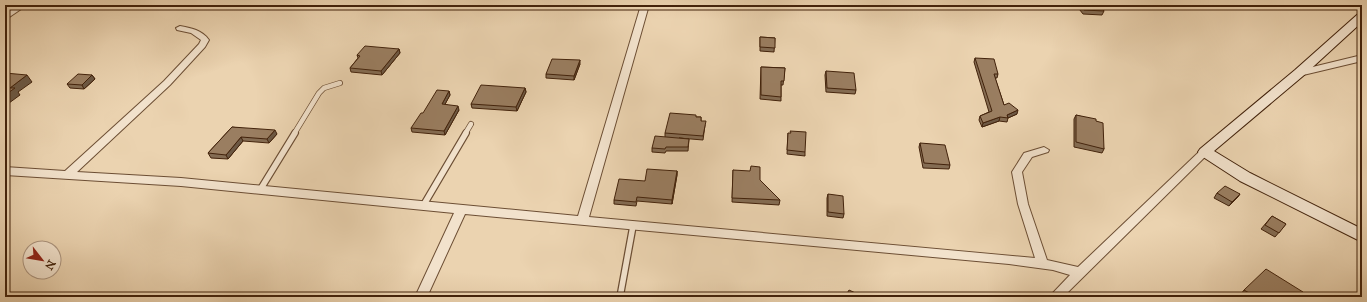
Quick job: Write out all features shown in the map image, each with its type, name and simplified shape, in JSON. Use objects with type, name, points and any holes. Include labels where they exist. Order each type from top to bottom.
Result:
[{"type":"street","points":[[5,18],[23,5]]},
{"type":"street","points":[[582,221],[645,5]]},
{"type":"street","points":[[1055,297],[1205,152],[1299,73],[1362,16]]},
{"type":"street","points":[[67,175],[167,83],[202,45],[205,40],[202,37],[189,30],[180,28]]},
{"type":"street","points":[[1299,73],[1362,58]]},
{"type":"street","points":[[1042,263],[1024,204],[1017,172],[1028,154],[1044,150]]},
{"type":"street","points":[[1205,152],[1245,177],[1362,236]]},
{"type":"street","points":[[5,171],[181,182],[633,226],[1010,259],[1042,263],[1080,273]]},
{"type":"street","points":[[422,297],[461,210]]},
{"type":"lane","points":[[260,190],[319,93],[324,88],[340,83]]},
{"type":"lane","points":[[423,206],[472,124]]},
{"type":"lane","points":[[620,297],[633,226]]},
{"type":"building","points":[[1080,5],[1100,5],[1104,11],[1084,10]]},
{"type":"building","points":[[760,37],[775,38],[775,48],[760,47]]},
{"type":"building","points":[[365,46],[399,49],[381,71],[350,68],[360,56],[357,55]]},
{"type":"building","points":[[975,58],[994,59],[998,74],[994,74],[1004,105],[1009,103],[1018,110],[1007,115],[1008,118],[1000,117],[983,123],[980,116],[992,111]]},
{"type":"building","points":[[552,59],[580,60],[574,76],[546,74]]},
{"type":"building","points":[[761,67],[785,68],[784,81],[781,81],[781,97],[761,95]]},
{"type":"building","points":[[826,71],[854,73],[856,90],[827,88]]},
{"type":"building","points":[[5,73],[27,75],[10,88],[15,88],[5,95]]},
{"type":"building","points":[[78,74],[92,75],[82,85],[67,84]]},
{"type":"building","points":[[481,85],[525,88],[516,107],[471,104]]},
{"type":"building","points":[[437,90],[449,91],[442,104],[458,106],[444,131],[411,128],[421,113],[423,113]]},
{"type":"building","points":[[670,113],[696,115],[696,117],[701,117],[701,121],[706,121],[703,136],[665,133]]},
{"type":"building","points":[[1076,115],[1096,119],[1096,121],[1103,123],[1104,149],[1076,142]]},
{"type":"building","points":[[232,127],[275,130],[267,139],[241,137],[226,155],[208,153]]},
{"type":"building","points":[[790,131],[806,132],[805,152],[787,150],[788,133],[791,133]]},
{"type":"building","points":[[655,136],[689,139],[688,147],[666,147],[665,149],[652,148]]},
{"type":"building","points":[[920,143],[945,145],[950,165],[924,163]]},
{"type":"building","points":[[751,166],[760,167],[760,180],[780,200],[732,198],[733,170],[750,171]]},
{"type":"building","points":[[647,169],[677,171],[672,200],[637,197],[636,202],[614,200],[619,179],[645,181]]},
{"type":"building","points":[[1225,186],[1240,194],[1232,202],[1217,193]]},
{"type":"building","points":[[828,194],[843,196],[844,214],[828,212]]},
{"type":"building","points":[[1272,216],[1286,224],[1279,233],[1265,225]]},
{"type":"building","points":[[1266,269],[1303,292],[1301,293],[1305,296],[1256,297],[1244,290]]},
{"type":"building","points":[[849,290],[864,297],[845,297]]}]
